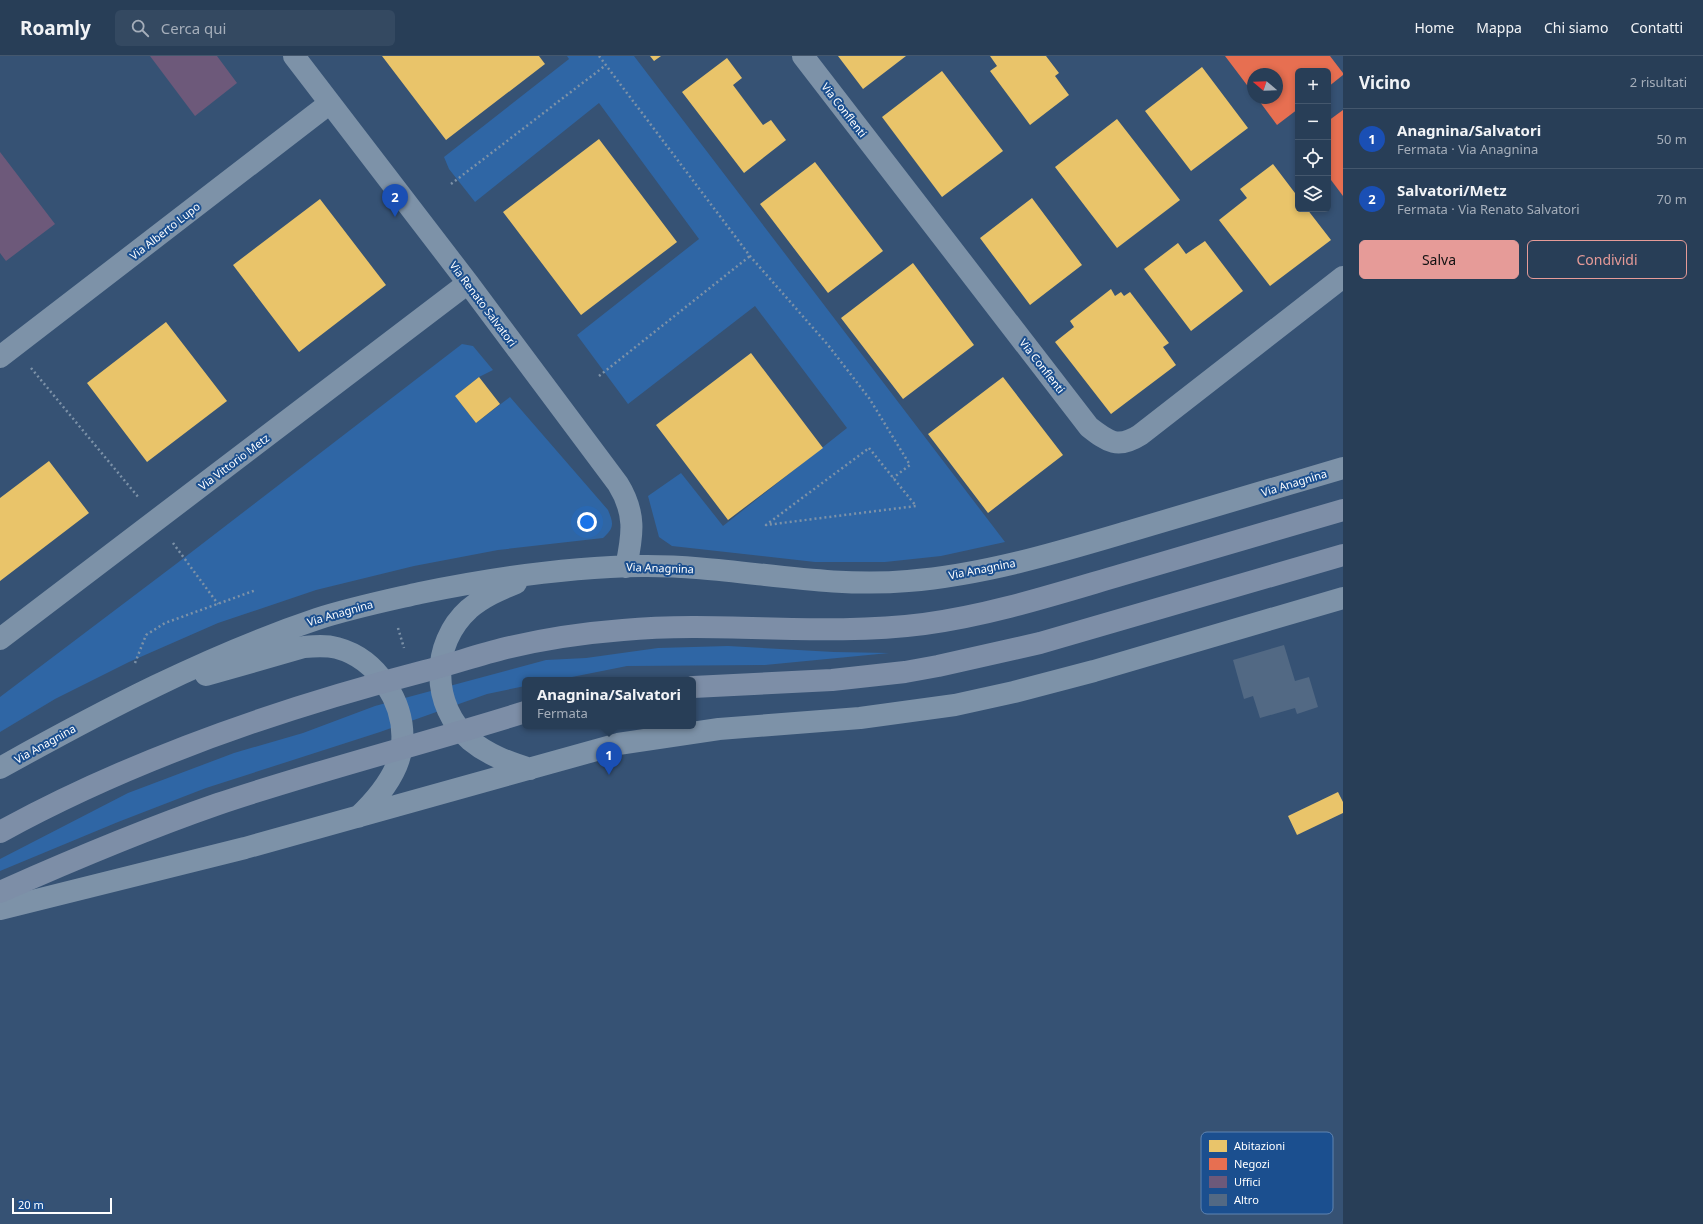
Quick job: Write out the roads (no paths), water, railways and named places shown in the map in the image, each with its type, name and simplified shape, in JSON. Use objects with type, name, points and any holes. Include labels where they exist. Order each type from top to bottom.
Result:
[{"type":"main road","points":[[0,832],[51,805],[132,767],[209,738],[294,708],[507,648],[570,636],[650,628],[733,627],[849,630],[914,625],[950,620],[995,611],[1051,596],[1343,510]]},
{"type":"main road","points":[[696,687],[832,680],[905,672],[938,666],[1048,640],[1343,555]]},
{"type":"main road","points":[[0,892],[118,840],[218,804],[359,760],[522,713]]},
{"type":"street","name":"Via Renato Salvatori","points":[[294,56],[468,283],[624,493],[629,504],[633,526],[626,567]]},
{"type":"street","name":"Via Conflenti","points":[[803,56],[1083,420],[1102,438],[1112,442],[1124,443],[1140,435],[1343,277]]},
{"type":"street","name":"Via Alberto Lupo","points":[[7,353],[330,103]]},
{"type":"street","name":"Via Vittorio Metz","points":[[0,639],[468,283]]},
{"type":"street","name":"Via Anagnina","points":[[0,768],[64,733],[153,688],[231,652],[283,631],[334,614],[392,599],[478,581],[595,568],[677,567],[847,582],[908,581],[935,578],[1049,554],[1343,468]]},
{"type":"street","points":[[530,769],[488,753],[470,740],[454,723],[448,713],[441,694],[440,669],[446,643],[454,627],[468,610],[491,594],[536,574]]},
{"type":"street","points":[[0,909],[246,848],[618,744],[719,729],[860,718],[955,704],[1014,692],[1094,671],[1343,598]]},
{"type":"street","points":[[153,688],[304,647],[325,646],[349,652],[366,663],[381,677],[396,702],[402,730],[402,746],[387,783],[376,799],[358,817]]},
{"type":"place","name":"Salvatori/Metz","points":[[395,217]]},
{"type":"place","name":"Anagnina/Salvatori","points":[[609,775]]}]
